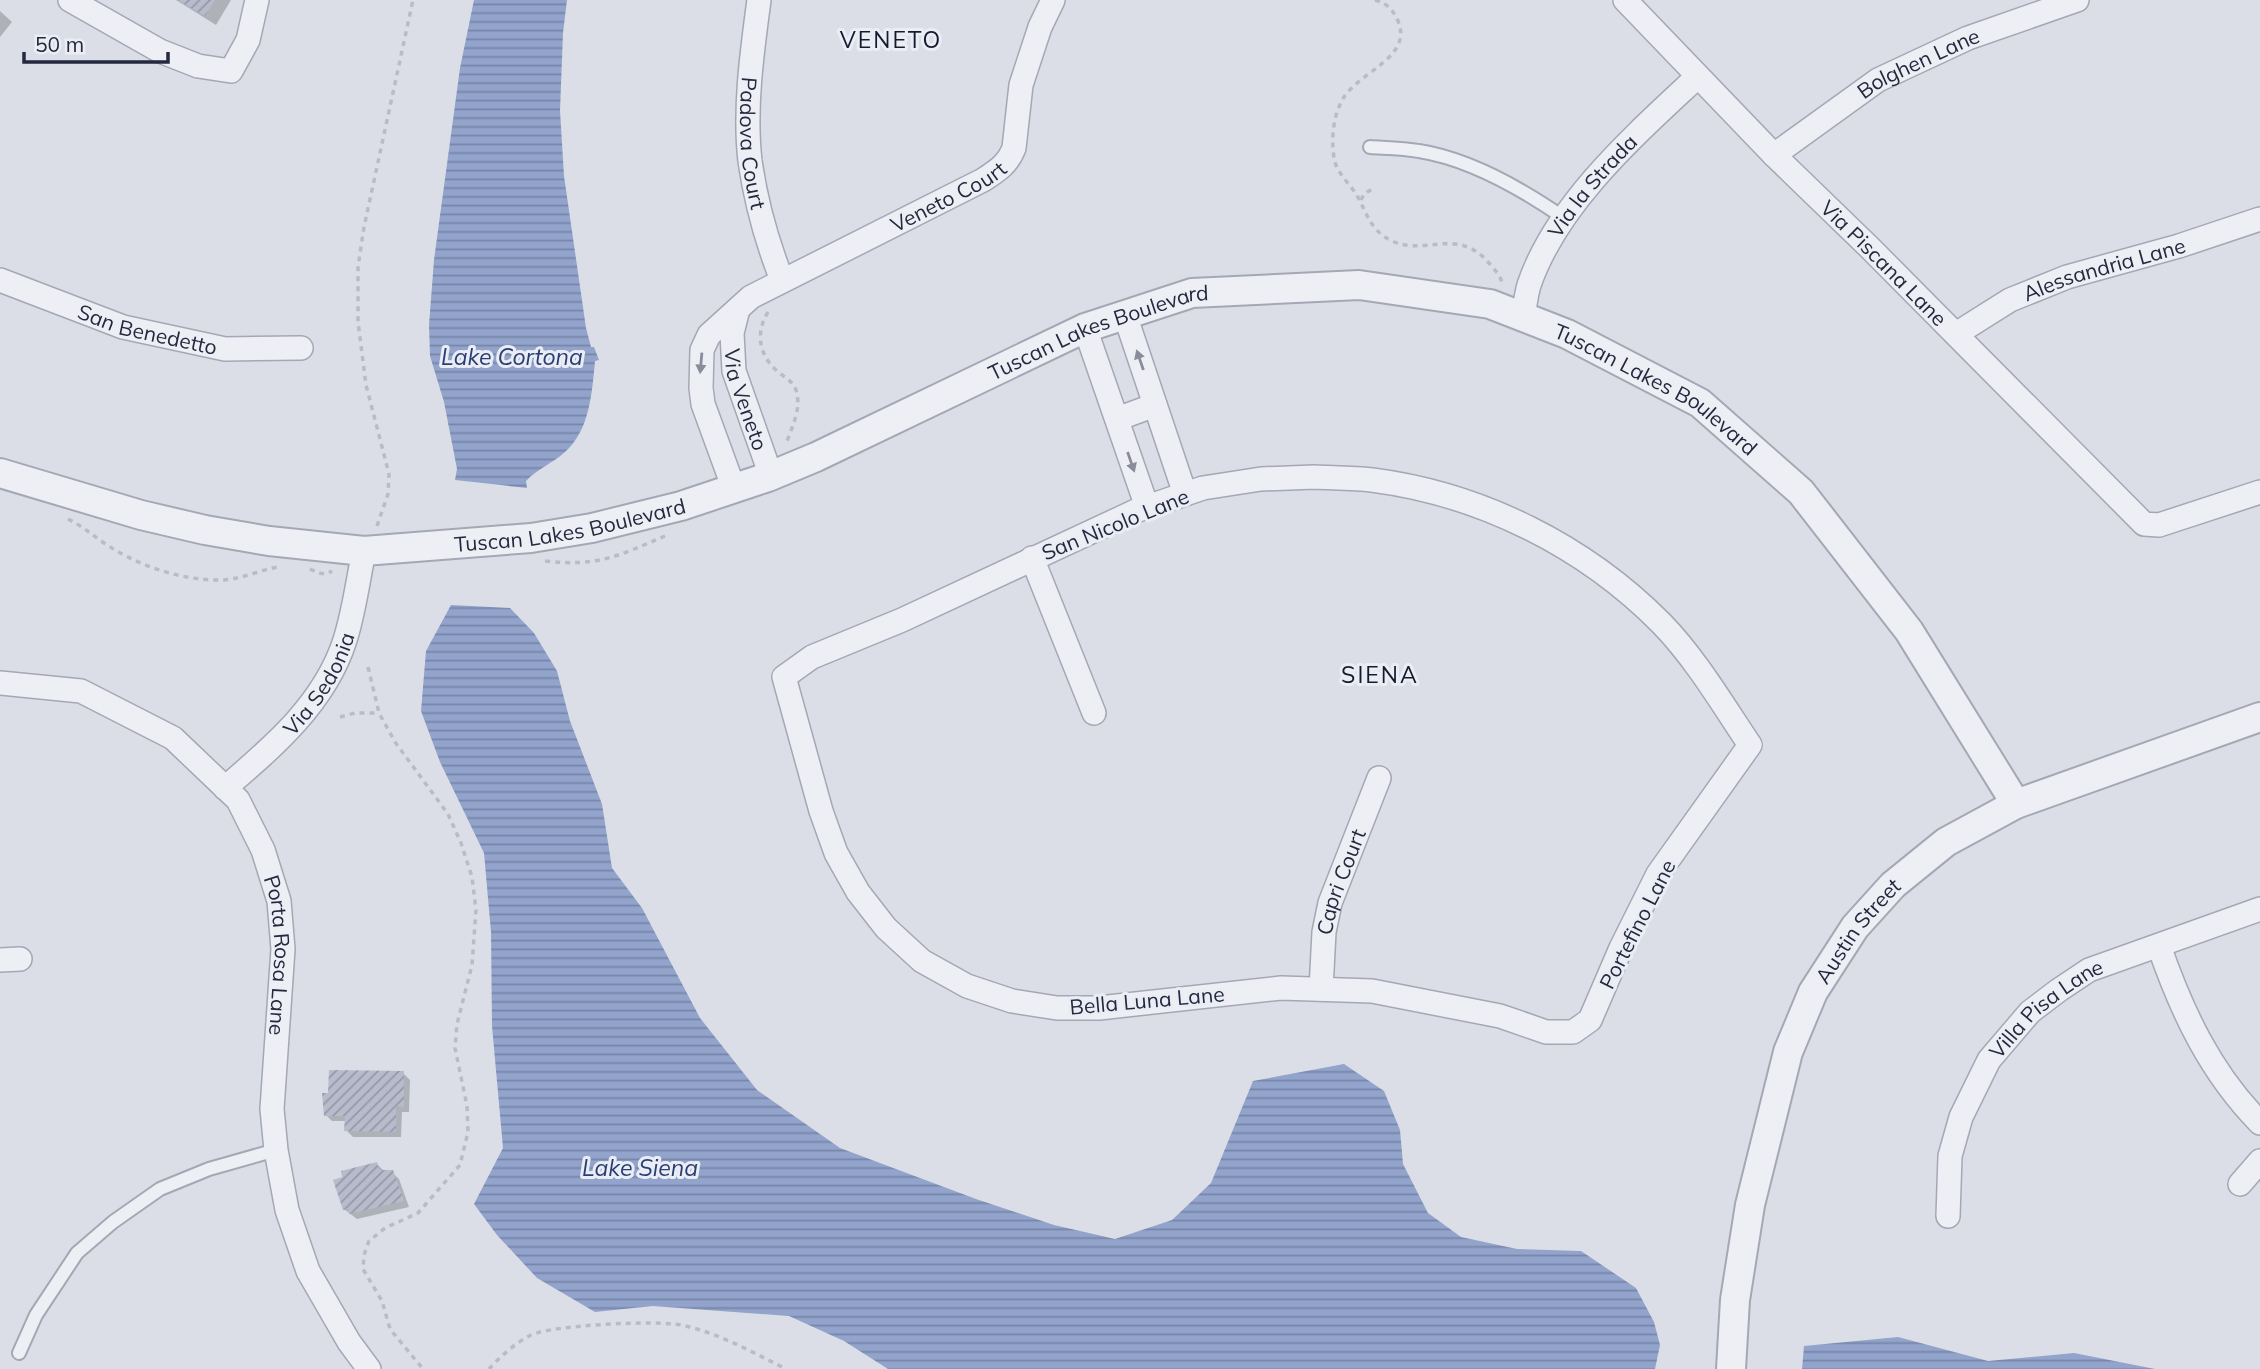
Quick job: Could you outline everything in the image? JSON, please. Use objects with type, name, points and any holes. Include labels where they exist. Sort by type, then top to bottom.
[{"type":"street","points":[[70,0],[160,51],[198,66],[231,71],[248,40],[257,0]]},
{"type":"street","name":"Padova Court","points":[[759,0],[749,102],[750,159],[762,225],[782,281]]},
{"type":"street","name":"Veneto Court","points":[[738,309],[751,298],[782,281],[1002,168],[1014,148],[1021,85],[1031,51],[1053,0]]},
{"type":"street","name":"Via Piscana Lane","points":[[1625,0],[1774,155],[2144,523],[2159,525],[2260,492]]},
{"type":"street","name":"Bolghen Lane","points":[[1774,155],[1878,80],[1968,38],[2077,0]]},
{"type":"street","name":"Via la Strada","points":[[1512,312],[1564,218],[1593,181],[1639,131],[1697,77]]},
{"type":"street","name":"Alessandria Lane","points":[[1956,334],[2010,300],[2067,277],[2179,246],[2260,219]]},
{"type":"street","name":"Tuscan Lakes Boulevard","points":[[0,473],[205,530],[269,541],[370,544],[531,538],[592,528],[681,506],[771,476],[1085,328],[1192,293],[1359,285],[1490,304],[1567,334],[1700,403],[1801,492],[1909,631],[2016,804]]},
{"type":"street","name":"San Benedetto","points":[[2,288],[123,327],[225,349],[301,348]]},
{"type":"street","name":"Via Veneto","points":[[738,309],[732,333],[734,371],[771,476]]},
{"type":"street","name":"Via Veneto","points":[[734,489],[704,404],[700,372],[702,350],[709,335],[738,309]]},
{"type":"street","points":[[1125,315],[1185,494]]},
{"type":"street","points":[[1085,328],[1147,507]]},
{"type":"street","points":[[1116,419],[1155,405]]},
{"type":"street","name":"San Nicolo Lane","points":[[784,677],[812,657],[901,620],[1147,507],[1185,494],[1203,488],[1261,479],[1314,477],[1372,480],[1426,490],[1489,510],[1537,532],[1587,560],[1663,625],[1750,745]]},
{"type":"street","name":"Via Sedonia","points":[[225,788],[301,717],[330,676],[345,640],[370,544]]},
{"type":"street","points":[[1032,558],[1094,713]]},
{"type":"street","name":"Bella Luna Lane","points":[[784,677],[814,788],[836,853],[858,892],[886,928],[922,961],[967,986],[1012,1001],[1057,1008],[1099,1008],[1281,988],[1372,991],[1500,1016],[1546,1032],[1573,1032]]},
{"type":"street","name":"Porta Rosa Lane","points":[[0,683],[81,691],[173,738],[238,800],[263,850],[279,901],[283,949],[272,1110],[275,1150],[287,1210],[308,1271],[349,1342],[368,1369]]},
{"type":"street","name":"Austin Street","points":[[1731,1369],[1735,1300],[1750,1205],[1788,1052],[1813,992],[1855,927],[1893,885],[1945,842],[2016,804],[2260,717]]},
{"type":"street","name":"Portefino Lane","points":[[1573,1032],[1590,1020],[1621,948],[1658,874],[1750,745]]},
{"type":"street","name":"Capri Court","points":[[1321,989],[1324,932],[1330,903],[1379,778]]},
{"type":"street","name":"Villa Pisa Lane","points":[[1948,1216],[1950,1156],[1961,1117],[1989,1060],[2030,1012],[2089,970],[2260,909]]},
{"type":"street","points":[[2159,946],[2201,1046],[2238,1101],[2260,1124]]},
{"type":"street","points":[[2241,1184],[2260,1161]]},
{"type":"lane","points":[[1370,147],[1420,151],[1453,160],[1508,183],[1564,218]]},
{"type":"lane","points":[[19,1353],[36,1315],[77,1253],[113,1222],[160,1189],[209,1169],[275,1150]]},
{"type":"path","points":[[370,544],[388,495],[389,474],[366,385],[359,322],[358,267],[364,227],[413,0]]},
{"type":"path","points":[[1376,0],[1385,3],[1392,10],[1399,23],[1401,37],[1396,50],[1359,79],[1346,94],[1337,111],[1334,133],[1335,161],[1360,202],[1366,218],[1390,240],[1408,245],[1447,242],[1466,246],[1482,255],[1502,280],[1512,312]]},
{"type":"path","points":[[1360,202],[1364,194],[1374,188]]},
{"type":"path","points":[[771,310],[759,332],[761,349],[768,363],[791,380],[796,391],[796,418],[784,449]]},
{"type":"path","points":[[62,517],[84,526],[124,555],[172,573],[200,579],[223,580],[289,565]]},
{"type":"path","points":[[307,568],[328,574],[337,568]]},
{"type":"path","points":[[368,667],[379,713],[395,742],[448,814],[461,843],[472,877],[476,910],[472,965],[457,1024],[455,1048],[467,1106],[468,1132],[460,1165],[418,1213],[385,1228],[369,1241],[364,1255],[363,1269],[382,1301],[390,1329],[423,1369]]},
{"type":"path","points":[[340,717],[355,713],[379,713]]},
{"type":"path","points":[[489,1369],[501,1356],[531,1335],[572,1327],[637,1324],[680,1325],[740,1345],[786,1369]]},
{"type":"water","name":"Lake Cortona","points":[[474,0],[567,0],[560,111],[564,176],[586,328],[591,347],[594,347],[599,360],[595,361],[588,410],[580,433],[565,452],[526,481],[527,488],[455,480],[457,469],[444,402],[430,356],[429,325],[434,260],[460,68]]},
{"type":"water","name":"Lake Siena","points":[[451,605],[510,608],[534,633],[557,671],[570,721],[602,804],[612,868],[642,908],[700,1018],[757,1090],[840,1148],[1054,1225],[1115,1239],[1172,1220],[1211,1183],[1253,1081],[1344,1064],[1384,1091],[1400,1130],[1403,1164],[1428,1213],[1461,1237],[1517,1249],[1581,1251],[1636,1288],[1654,1322],[1660,1345],[1655,1369],[888,1369],[844,1341],[789,1316],[653,1306],[595,1312],[537,1278],[497,1235],[474,1204],[503,1148],[492,1026],[491,932],[484,853],[440,762],[421,711],[426,651]]},
{"type":"water","points":[[1898,1337],[1988,1361],[2074,1353],[2155,1369],[1802,1369],[1804,1346]]},
{"type":"building","points":[[178,0],[215,0],[205,16]]},
{"type":"building","points":[[329,1070],[404,1071],[404,1107],[396,1106],[396,1132],[344,1131],[345,1116],[324,1116],[322,1093],[328,1093]]},
{"type":"building","points":[[377,1162],[379,1170],[393,1170],[404,1201],[349,1214],[348,1209],[343,1210],[333,1180],[342,1177],[341,1171]]},
{"type":"district","name":"VENETO","points":[[891,39]]},
{"type":"district","name":"SIENA","points":[[1380,674]]}]
